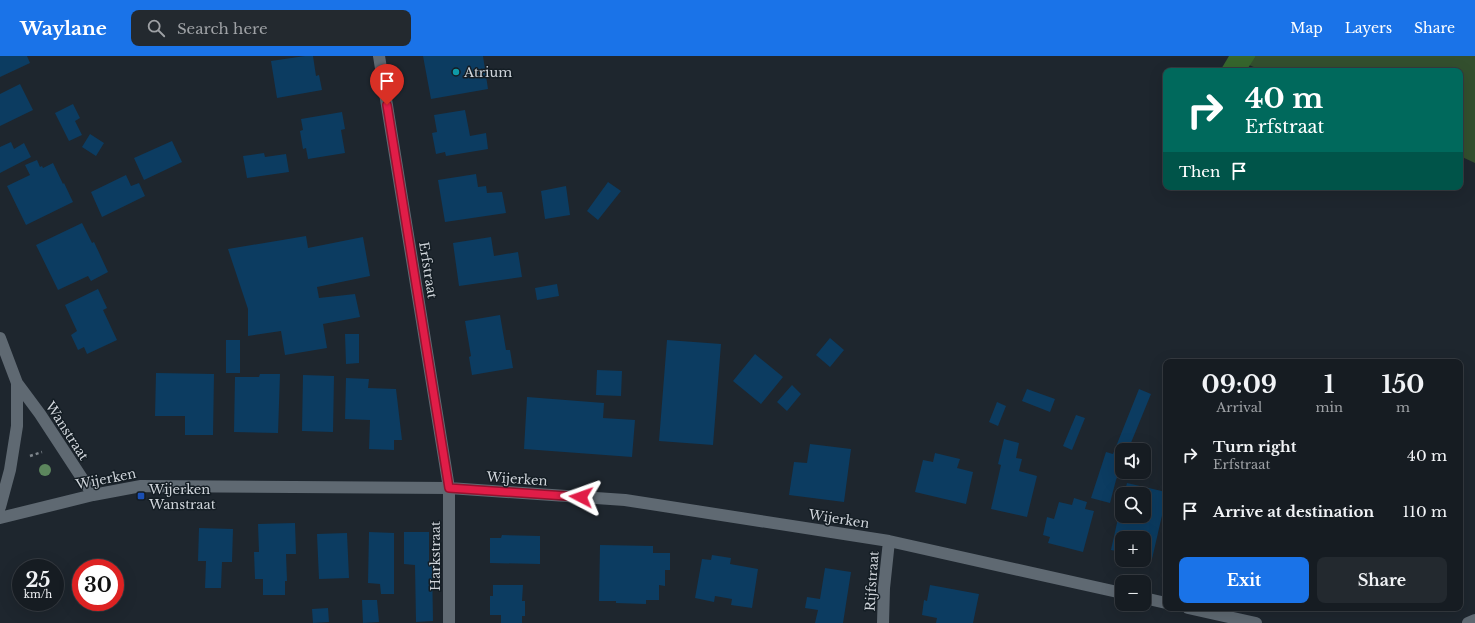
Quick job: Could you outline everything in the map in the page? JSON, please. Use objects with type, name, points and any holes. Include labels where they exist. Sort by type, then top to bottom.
[{"type":"street","name":"Erfstraat","points":[[379,56],[449,488]]},
{"type":"street","name":"Wanstraat","points":[[0,338],[17,383],[40,414],[92,495]]},
{"type":"street","name":"Wanstraat","points":[[0,507],[11,463],[17,426],[17,383]]},
{"type":"street","name":"Wijerken","points":[[0,518],[92,495],[141,486],[449,488],[625,500],[889,541],[1115,591]]},
{"type":"street","name":"Harkstraat","points":[[449,488],[449,623]]},
{"type":"street","name":"Rijfstraat","points":[[883,623],[884,588],[889,541]]},
{"type":"street","points":[[1151,600],[1163,602]]},
{"type":"street","points":[[1202,611],[1256,623]]},
{"type":"street","points":[[1468,623],[1475,620]]},
{"type":"path","points":[[11,463],[60,445]]},
{"type":"green space","points":[[1229,56],[1256,56],[1248,68],[1222,68]]},
{"type":"green space","points":[[1256,56],[1475,56],[1475,163],[1463,157],[1463,68],[1256,68],[1249,65]]},
{"type":"building","points":[[0,56],[27,56],[30,63],[0,77]]},
{"type":"building","points":[[313,56],[316,76],[319,75],[322,90],[277,98],[271,61]]},
{"type":"building","name":"Atrium","points":[[423,56],[483,56],[488,89],[431,99]]},
{"type":"building","points":[[20,84],[33,110],[0,126],[0,94]]},
{"type":"building","points":[[73,104],[80,118],[75,121],[82,135],[69,141],[55,113]]},
{"type":"building","points":[[465,110],[470,136],[486,133],[488,149],[446,156],[445,152],[436,154],[432,133],[437,132],[434,115]]},
{"type":"building","points":[[342,112],[345,129],[341,130],[345,153],[308,159],[306,148],[303,149],[300,131],[303,130],[301,119]]},
{"type":"building","points":[[90,134],[104,143],[96,156],[82,147]]},
{"type":"building","points":[[172,141],[182,162],[144,180],[134,158]]},
{"type":"building","points":[[11,142],[14,149],[24,143],[31,157],[0,173],[0,147]]},
{"type":"building","points":[[264,153],[265,157],[286,154],[289,172],[247,178],[243,156]]},
{"type":"building","points":[[37,160],[40,167],[42,166],[43,168],[53,163],[73,202],[26,225],[7,186],[30,175],[25,165]]},
{"type":"building","points":[[476,174],[478,187],[486,186],[487,193],[502,192],[506,213],[445,222],[438,180]]},
{"type":"building","points":[[126,175],[131,186],[139,183],[145,196],[102,217],[91,192]]},
{"type":"building","points":[[608,182],[621,191],[598,220],[587,211]]},
{"type":"building","points":[[566,186],[570,215],[545,219],[541,191]]},
{"type":"building","points":[[82,223],[92,243],[94,242],[108,272],[91,281],[88,276],[58,290],[36,245]]},
{"type":"building","points":[[306,236],[308,248],[363,237],[370,276],[317,287],[319,298],[355,294],[360,317],[323,324],[327,348],[285,355],[281,331],[248,336],[248,309],[228,249]]},
{"type":"building","points":[[491,237],[494,256],[518,252],[522,277],[459,286],[453,243]]},
{"type":"building","points":[[557,284],[559,296],[537,300],[535,288]]},
{"type":"building","points":[[98,289],[107,308],[103,310],[117,340],[87,354],[84,347],[78,350],[71,335],[77,331],[65,305]]},
{"type":"building","points":[[500,315],[506,350],[510,350],[513,368],[472,375],[469,357],[471,356],[465,321]]},
{"type":"building","points":[[345,334],[359,334],[359,363],[346,364]]},
{"type":"building","points":[[830,338],[844,350],[830,367],[816,355]]},
{"type":"building","points":[[226,340],[240,340],[240,373],[226,373]]},
{"type":"building","points":[[667,340],[721,344],[713,445],[659,441]]},
{"type":"building","points":[[755,354],[783,377],[761,404],[733,381]]},
{"type":"building","points":[[597,370],[622,371],[621,396],[596,395]]},
{"type":"building","points":[[156,373],[214,374],[213,435],[185,435],[185,416],[155,416]]},
{"type":"building","points":[[260,374],[280,374],[278,433],[234,432],[235,377],[259,377]]},
{"type":"building","points":[[303,375],[334,376],[333,432],[302,431]]},
{"type":"building","points":[[346,378],[369,379],[368,388],[396,389],[402,440],[394,440],[394,450],[369,449],[370,420],[345,419]]},
{"type":"building","points":[[792,385],[801,394],[787,411],[777,402]]},
{"type":"building","points":[[1027,389],[1055,399],[1050,412],[1022,401]]},
{"type":"building","points":[[1139,389],[1151,394],[1131,443],[1117,443]]},
{"type":"building","points":[[527,397],[604,403],[603,418],[635,420],[632,457],[524,449]]},
{"type":"building","points":[[997,402],[1006,406],[998,426],[989,422]]},
{"type":"building","points":[[1076,415],[1085,418],[1072,450],[1063,446]]},
{"type":"building","points":[[1004,439],[1019,443],[1016,458],[1022,459],[1019,471],[1037,476],[1027,517],[991,509],[1001,465],[998,464]]},
{"type":"building","points":[[810,444],[851,449],[844,502],[789,495],[794,462],[807,463]]},
{"type":"building","points":[[1115,449],[1115,479],[1116,479],[1110,503],[1091,498],[1106,452],[1113,454]]},
{"type":"building","points":[[935,453],[960,459],[957,468],[973,472],[966,504],[915,492],[923,460],[933,462]]},
{"type":"building","points":[[1127,483],[1144,487],[1126,487]]},
{"type":"building","points":[[1151,489],[1163,491],[1163,511],[1152,559],[1151,531],[1115,531],[1117,523],[1151,523]]},
{"type":"building","points":[[1074,498],[1087,502],[1085,509],[1094,511],[1083,552],[1048,543],[1050,537],[1043,535],[1047,517],[1054,519],[1059,502],[1072,505]]},
{"type":"building","points":[[295,523],[296,554],[286,554],[287,581],[285,581],[285,595],[263,595],[263,579],[255,579],[254,552],[259,552],[258,524]]},
{"type":"building","points":[[199,528],[233,529],[232,562],[222,562],[221,588],[205,588],[206,561],[198,561]]},
{"type":"building","points":[[369,532],[394,533],[394,594],[381,594],[380,584],[368,583]]},
{"type":"building","points":[[404,532],[429,532],[429,563],[432,563],[433,621],[416,622],[415,565],[404,564]]},
{"type":"building","points":[[1115,532],[1115,551],[1111,550]]},
{"type":"building","points":[[347,533],[349,578],[319,579],[317,534]]},
{"type":"building","points":[[502,535],[540,536],[540,564],[490,563],[490,538],[501,538]]},
{"type":"building","points":[[600,545],[653,546],[653,553],[670,553],[670,570],[665,570],[665,586],[659,585],[659,600],[646,600],[646,604],[599,601]]},
{"type":"building","points":[[712,555],[731,558],[730,564],[758,569],[752,608],[731,605],[732,599],[715,596],[714,602],[695,598],[702,559],[711,560]]},
{"type":"building","points":[[825,568],[851,572],[843,623],[815,623],[818,610],[805,608],[807,597],[820,599]]},
{"type":"building","points":[[493,585],[523,585],[522,601],[525,601],[525,616],[522,616],[522,623],[501,623],[501,615],[490,615],[490,596],[493,596]]},
{"type":"building","points":[[930,585],[979,594],[973,623],[936,623],[937,618],[922,615],[924,600],[927,601]]},
{"type":"building","points":[[362,600],[377,600],[379,622],[363,623]]},
{"type":"building","points":[[328,608],[329,622],[313,623],[312,609]]},
{"type":"place","name":"Atrium","points":[[456,72]]},
{"type":"place","name":"Wijerken Wanstraat","points":[[141,496]]},
{"type":"route","points":[[387,105],[449,488],[581,497]]}]
